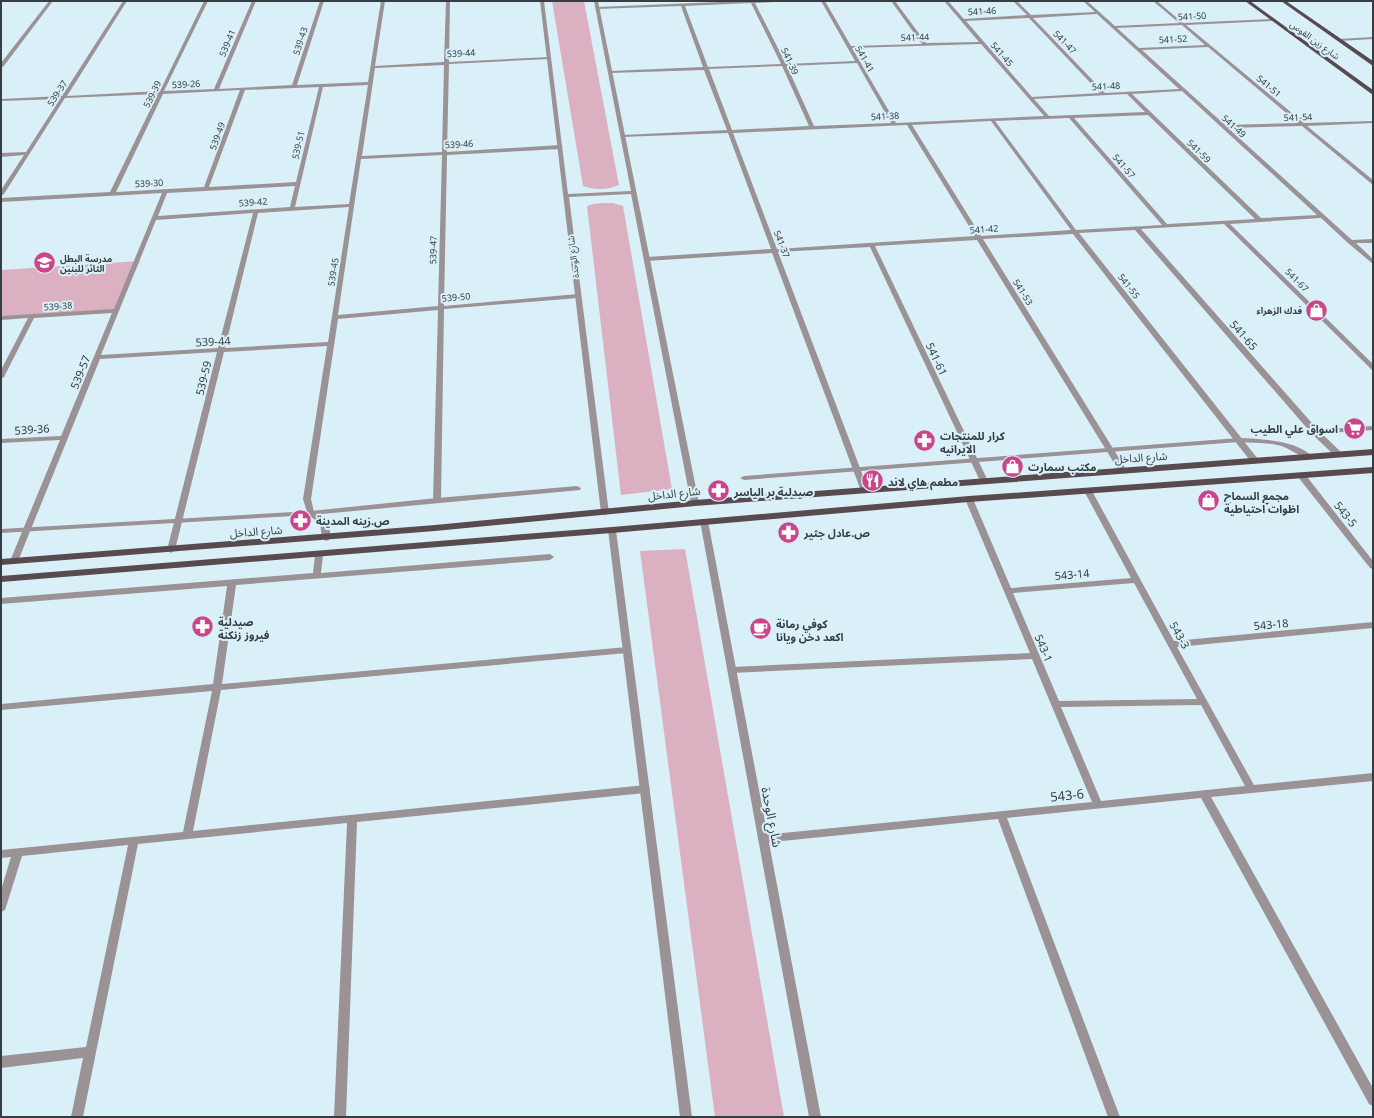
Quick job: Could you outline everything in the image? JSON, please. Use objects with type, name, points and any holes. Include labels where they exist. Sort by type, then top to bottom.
[{"type":"main road","name":"شارع زين القوس","points":[[1247,1],[1373,93]]},
{"type":"main road","name":"شارع زين القوس","points":[[1283,1],[1373,64]]},
{"type":"main road","name":"شارع الداخل","points":[[1,562],[440,529],[694,503],[864,489],[1373,452]]},
{"type":"main road","points":[[1,579],[612,530],[969,499],[1373,470]]},
{"type":"street","points":[[1,66],[51,1]]},
{"type":"street","name":"539-37","points":[[1,194],[125,1]]},
{"type":"street","name":"539-39","points":[[112,194],[206,1]]},
{"type":"street","name":"539-41","points":[[216,90],[254,1]]},
{"type":"street","name":"539-43","points":[[294,87],[322,1]]},
{"type":"street","name":"539-45","points":[[311,513],[307,499],[383,1]]},
{"type":"street","name":"539-47","points":[[437,500],[448,1]]},
{"type":"street","name":"شارع الوحدة","points":[[542,1],[605,513]]},
{"type":"street","points":[[596,1],[694,503]]},
{"type":"street","points":[[597,8],[774,1]]},
{"type":"street","name":"541-41","points":[[823,1],[894,124]]},
{"type":"street","points":[[893,1],[925,45]]},
{"type":"street","name":"541-45","points":[[946,1],[1047,117]]},
{"type":"street","name":"541-47","points":[[1015,1],[1104,94]]},
{"type":"street","name":"541-49","points":[[1085,1],[1373,262]]},
{"type":"street","name":"541-51","points":[[1155,1],[1373,183]]},
{"type":"street","name":"541-39","points":[[752,2],[784,65],[812,128]]},
{"type":"street","name":"541-37","points":[[682,4],[864,489]]},
{"type":"street","name":"541-46","points":[[962,20],[1098,13]]},
{"type":"street","name":"541-50","points":[[1114,27],[1272,20]]},
{"type":"street","points":[[1339,40],[1373,38]]},
{"type":"street","name":"541-44","points":[[849,47],[982,43]]},
{"type":"street","name":"541-52","points":[[1138,49],[1208,46]]},
{"type":"street","name":"539-44","points":[[373,67],[549,58]]},
{"type":"street","points":[[610,72],[858,62]]},
{"type":"street","name":"539-26","points":[[1,100],[371,83]]},
{"type":"street","name":"539-51","points":[[292,209],[321,86]]},
{"type":"street","name":"539-49","points":[[206,189],[243,89]]},
{"type":"street","name":"541-48","points":[[1030,98],[1183,90]]},
{"type":"street","name":"541-59","points":[[1128,93],[1260,220]]},
{"type":"street","name":"541-38","points":[[622,136],[1149,113]]},
{"type":"street","name":"541-57","points":[[1070,116],[1166,226]]},
{"type":"street","name":"541-55","points":[[992,120],[1076,232],[1255,461]]},
{"type":"street","name":"541-54","points":[[1224,127],[1373,122]]},
{"type":"street","name":"541-53","points":[[908,123],[1123,471]]},
{"type":"street","name":"539-46","points":[[359,158],[560,147]]},
{"type":"street","points":[[1,155],[28,153]]},
{"type":"street","name":"539-30","points":[[1,200],[297,184]]},
{"type":"street","name":"539-57","points":[[14,561],[165,191]]},
{"type":"street","points":[[566,196],[634,192]]},
{"type":"street","name":"539-42","points":[[154,218],[352,204]]},
{"type":"street","name":"539-59","points":[[171,550],[256,211]]},
{"type":"street","name":"541-42","points":[[647,259],[1322,216]]},
{"type":"street","name":"541-67","points":[[1226,222],[1373,368]]},
{"type":"street","name":"541-65","points":[[1137,228],[1315,432],[1338,454]]},
{"type":"street","points":[[1350,242],[1373,241]]},
{"type":"street","name":"541-61","points":[[872,245],[984,481]]},
{"type":"street","name":"539-50","points":[[335,316],[578,296]]},
{"type":"street","name":"539-38","points":[[1,318],[116,311]]},
{"type":"street","points":[[1,377],[32,316]]},
{"type":"street","name":"539-44","points":[[97,357],[331,344]]},
{"type":"street","points":[[1315,432],[1373,428]]},
{"type":"street","name":"539-36","points":[[1,442],[64,438]]},
{"type":"street","points":[[744,478],[856,468],[1239,440],[1285,445],[1308,456]]},
{"type":"street","name":"543-5","points":[[1301,475],[1373,566]]},
{"type":"street","points":[[1,531],[27,528],[311,513],[577,488]]},
{"type":"street","name":"543-3","points":[[1088,491],[1251,789]]},
{"type":"street","name":"543-1","points":[[969,499],[1098,805]]},
{"type":"street","points":[[311,513],[323,519],[326,524],[326,538]]},
{"type":"street","name":"شارع الوحدة","points":[[704,522],[814,1117]]},
{"type":"street","points":[[612,530],[686,1117]]},
{"type":"street","points":[[317,575],[319,554]]},
{"type":"street","points":[[1,601],[550,557]]},
{"type":"street","name":"543-14","points":[[1008,591],[1137,580]]},
{"type":"street","points":[[188,835],[217,689],[232,582]]},
{"type":"street","name":"543-18","points":[[1172,644],[1373,625]]},
{"type":"street","points":[[1,707],[217,689],[627,650]]},
{"type":"street","points":[[732,670],[1036,656]]},
{"type":"street","points":[[1056,704],[1203,702]]},
{"type":"street","name":"543-6","points":[[763,839],[1373,777]]},
{"type":"street","points":[[1,854],[645,789]]},
{"type":"street","points":[[1204,794],[1373,1100]]},
{"type":"street","points":[[1001,814],[1114,1117]]},
{"type":"street","points":[[340,1117],[352,818]]},
{"type":"street","points":[[77,1117],[134,840]]},
{"type":"street","points":[[1,907],[18,852]]},
{"type":"street","points":[[1,1062],[90,1052]]},
{"type":"shaded area","points":[[552,1],[584,1],[619,185],[615,187],[601,189],[583,186]]},
{"type":"shaded area","points":[[613,203],[623,206],[672,489],[621,495],[587,206]]},
{"type":"shaded area","points":[[140,261],[116,311],[1,318],[1,270]]},
{"type":"shaded area","points":[[685,549],[784,1117],[715,1117],[640,551]]},
{"type":"place","name":"مدرسة البطل الثائر للبنين","points":[[44,263]]},
{"type":"place","name":"فدك الزهراء","points":[[1317,310]]},
{"type":"place","name":"اسواق علي الطيب","points":[[1354,428]]},
{"type":"place","name":"كرار للمنتجات الايرانيه","points":[[924,441]]},
{"type":"place","name":"مكتب سمارت","points":[[1012,466]]},
{"type":"place","name":"مطعم هاي لاند","points":[[873,481]]},
{"type":"place","name":"صيدلية بر الياسر","points":[[718,491]]},
{"type":"place","name":"مجمع السماح اظوات احتياطية","points":[[1208,501]]},
{"type":"place","name":"ص.زينه المدينة","points":[[301,520]]},
{"type":"place","name":"ص.عادل جثير","points":[[788,532]]},
{"type":"place","name":"صيدلية فيروز زنكنة","points":[[203,627]]},
{"type":"place","name":"كوفي رمانة اكعد دخن ويانا","points":[[760,629]]}]
